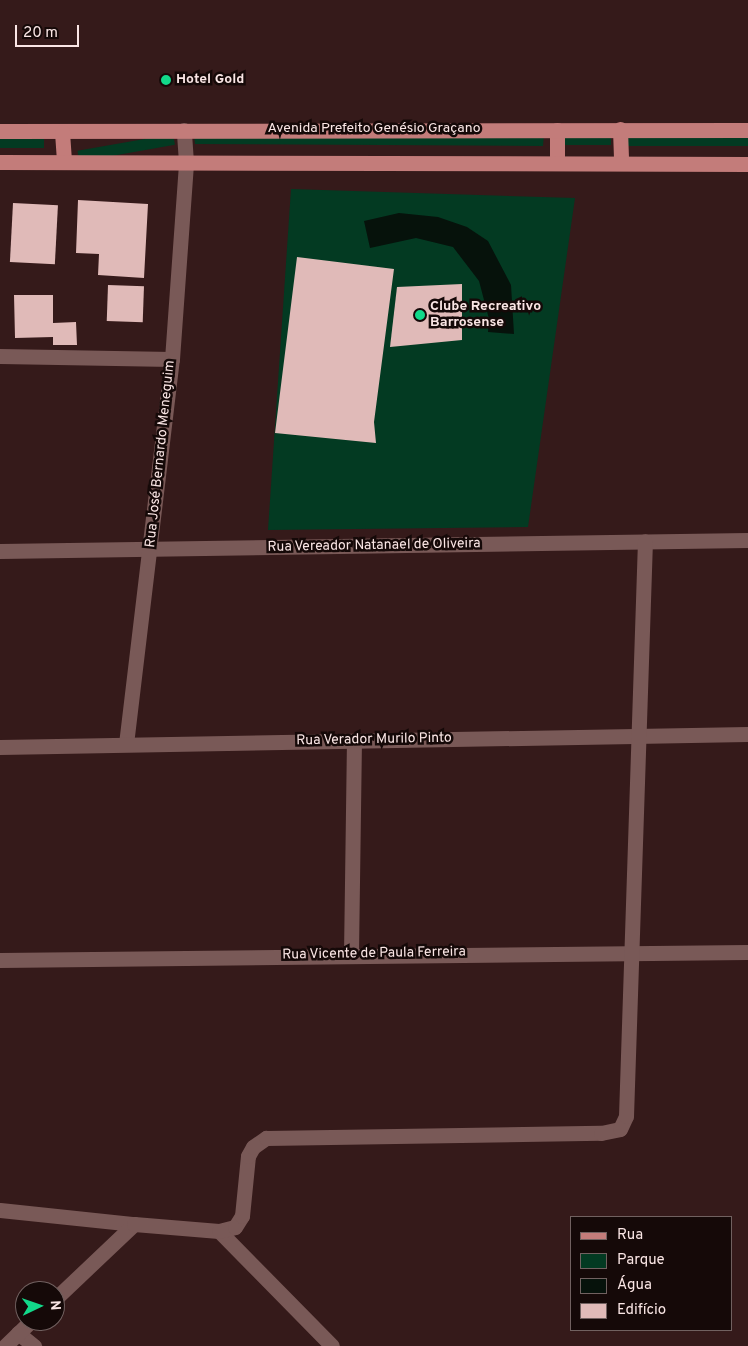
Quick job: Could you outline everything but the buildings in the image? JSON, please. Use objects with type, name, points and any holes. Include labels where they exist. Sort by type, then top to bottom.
[{"type":"main road","points":[[620,129],[621,162]]},
{"type":"main road","points":[[556,130],[558,161]]},
{"type":"main road","name":"Avenida Prefeito Genésio Graçano","points":[[0,131],[748,130]]},
{"type":"main road","points":[[62,132],[64,162]]},
{"type":"main road","points":[[0,162],[558,161],[748,164]]},
{"type":"street","name":"Rua José Bernardo Meneguim","points":[[126,744],[172,360],[186,162],[184,130]]},
{"type":"street","points":[[0,356],[172,360]]},
{"type":"street","name":"Rua Vereador Natanael de Oliveira","points":[[0,551],[748,540]]},
{"type":"street","points":[[0,1210],[219,1231],[240,1222],[248,1156],[253,1148],[266,1138],[601,1133],[620,1129],[626,1116],[645,541]]},
{"type":"street","name":"Rua Verador Murilo Pinto","points":[[0,747],[748,734]]},
{"type":"street","points":[[351,954],[354,741]]},
{"type":"street","name":"Rua Vicente de Paula Ferreira","points":[[0,960],[351,954],[748,952]]},
{"type":"street","points":[[65,1290],[134,1224]]},
{"type":"street","points":[[219,1231],[332,1346]]},
{"type":"street","points":[[5,1346],[20,1331]]},
{"type":"street","points":[[18,1333],[34,1346]]},
{"type":"green space","points":[[173,134],[175,145],[79,162],[77,151]]},
{"type":"green space","points":[[194,134],[544,134],[543,146],[195,144]]},
{"type":"green space","points":[[562,134],[611,134],[611,145],[562,145]]},
{"type":"green space","points":[[628,135],[748,135],[748,146],[628,146]]},
{"type":"green space","points":[[0,138],[44,138],[44,148],[0,148]]},
{"type":"green space","name":"Clube Recreativo Barrosense","points":[[291,189],[575,198],[528,527],[268,530]]},
{"type":"water","points":[[399,213],[438,217],[467,227],[488,241],[511,285],[514,334],[488,332],[489,319],[479,281],[453,247],[416,238],[370,248],[364,221]]},
{"type":"place","name":"Hotel Gold","points":[[166,80]]},
{"type":"place","name":"Clube Recreativo Barrosense","points":[[420,315]]}]
